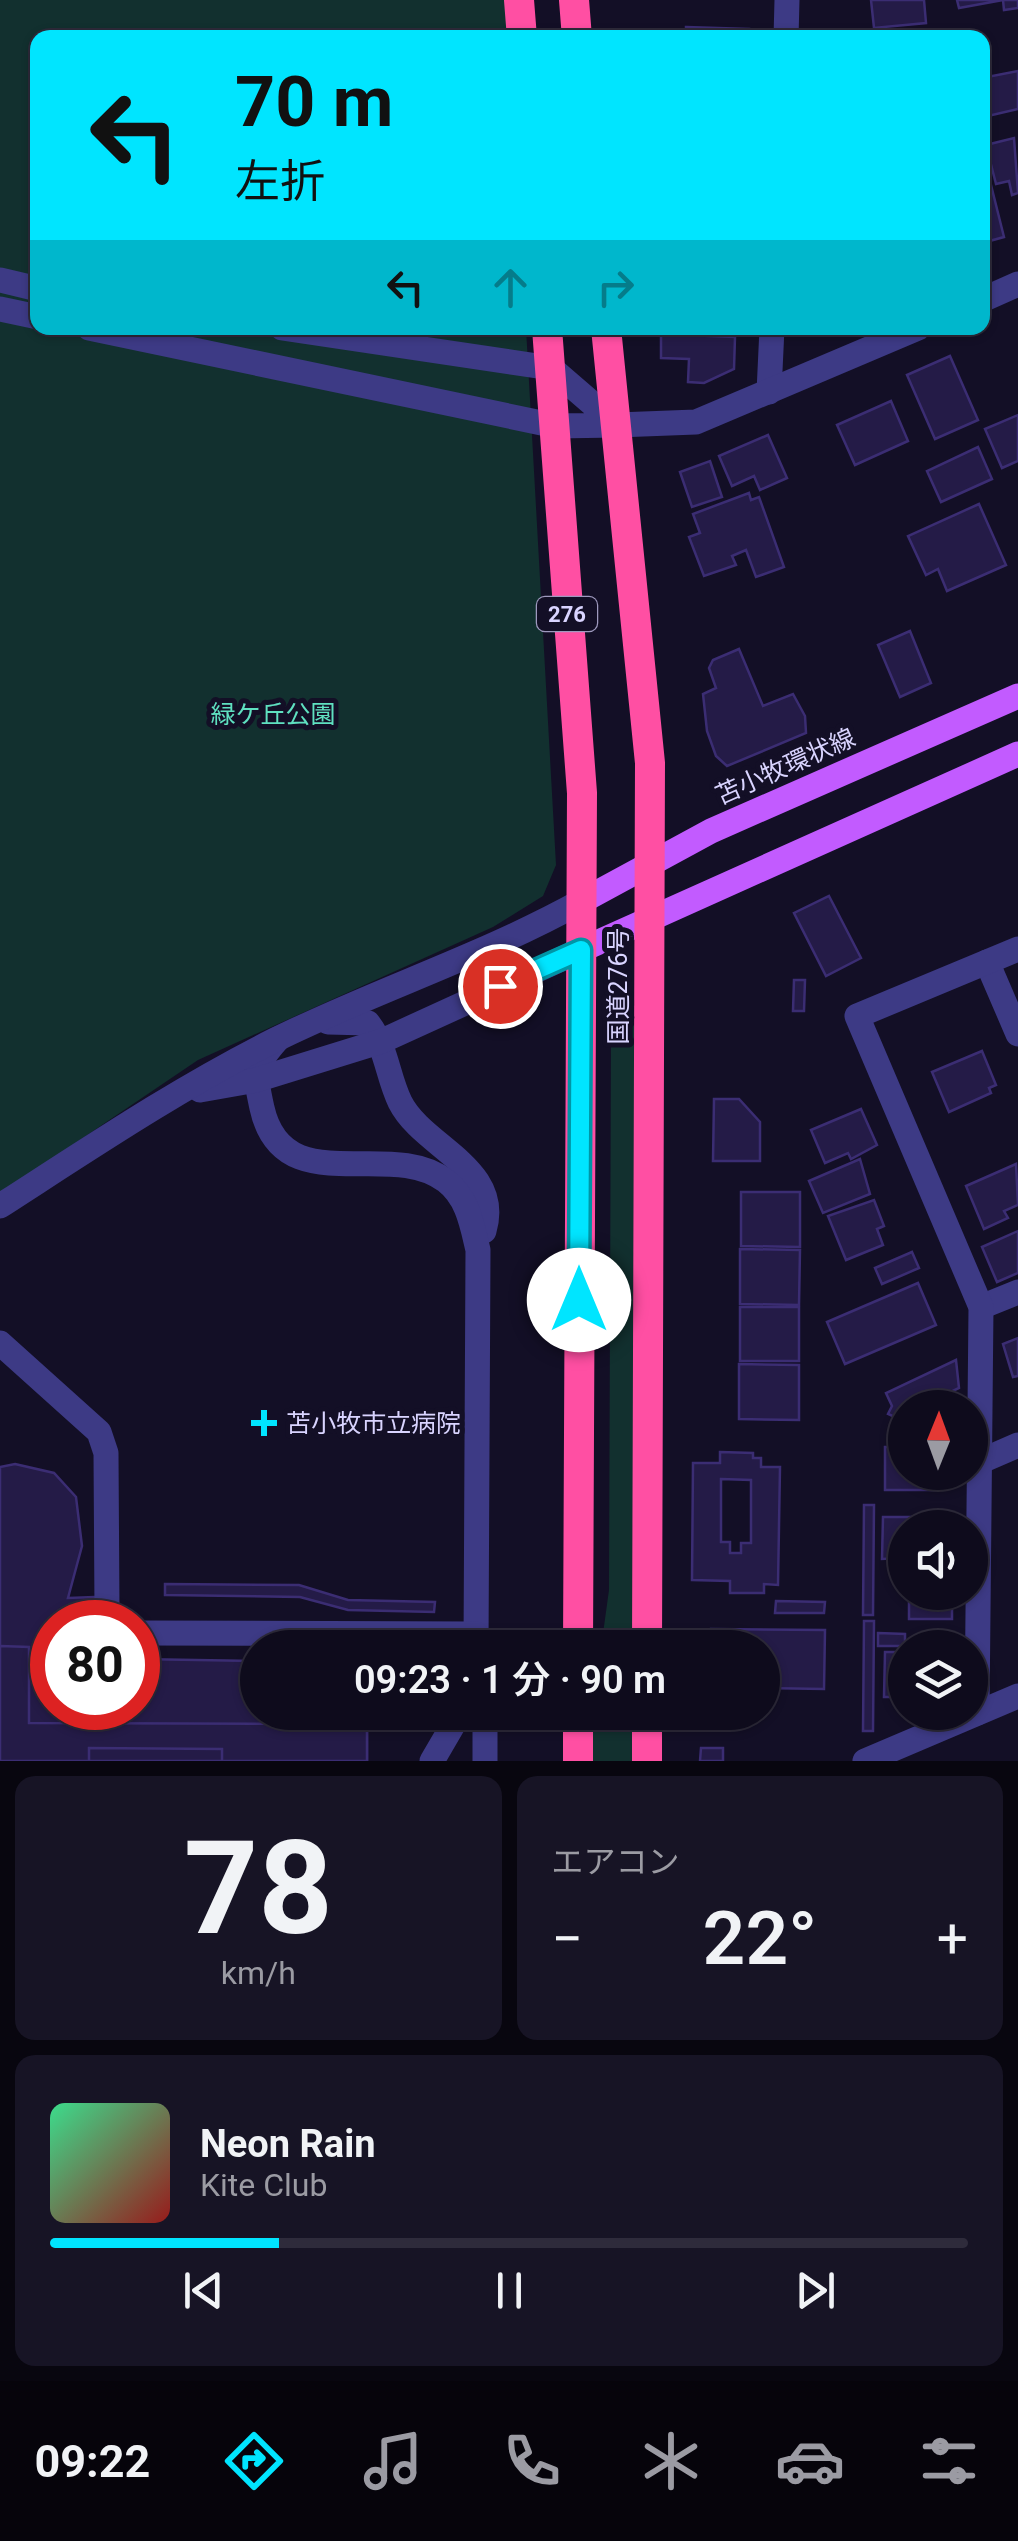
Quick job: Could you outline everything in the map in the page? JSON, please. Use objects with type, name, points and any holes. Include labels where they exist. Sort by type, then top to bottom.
[{"type":"highway","points":[[518,0],[521,30]]},
{"type":"highway","points":[[574,0],[576,30]]},
{"type":"highway","name":"国道276号","points":[[549,335],[582,793],[578,1630]]},
{"type":"highway","name":"国道276号","points":[[607,335],[647,726],[647,1630]]},
{"type":"highway","points":[[578,1730],[578,1761]]},
{"type":"highway","points":[[646,1730],[646,1761]]},
{"type":"main road","name":"苫小牧環状線","points":[[582,901],[711,832],[1018,696]]},
{"type":"main road","points":[[581,950],[1018,754]]},
{"type":"street","points":[[786,30],[787,0]]},
{"type":"street","points":[[0,280],[30,286]]},
{"type":"street","points":[[990,296],[1018,284]]},
{"type":"street","points":[[0,309],[30,315]]},
{"type":"street","points":[[122,335],[556,426],[696,422],[902,335]]},
{"type":"street","points":[[329,335],[551,368],[617,424]]},
{"type":"street","points":[[770,392],[772,335]]},
{"type":"street","points":[[0,1206],[176,1094],[278,1039],[494,948],[582,901]]},
{"type":"street","points":[[980,1390],[981,1306],[857,1016],[1018,949]]},
{"type":"street","points":[[176,1094],[256,1080],[382,1041],[581,950]]},
{"type":"street","points":[[987,962],[1018,1034]]},
{"type":"street","points":[[316,1024],[368,1024],[382,1041],[400,1100],[412,1120],[473,1172],[488,1218],[478,1250]]},
{"type":"street","points":[[278,1039],[256,1064],[256,1080],[266,1126],[284,1149],[311,1162],[418,1166],[448,1182],[468,1208],[478,1250],[476,1630]]},
{"type":"street","points":[[981,1306],[1018,1292]]},
{"type":"street","points":[[0,1343],[99,1432],[106,1453],[107,1600]]},
{"type":"street","points":[[988,1458],[1018,1446]]},
{"type":"street","points":[[978,1630],[979,1490]]},
{"type":"street","points":[[160,1634],[240,1635]]},
{"type":"street","points":[[988,1708],[1018,1696]]},
{"type":"street","points":[[432,1761],[448,1730]]},
{"type":"street","points":[[452,1761],[453,1730]]},
{"type":"street","points":[[485,1730],[485,1761]]},
{"type":"street","points":[[865,1761],[937,1730]]},
{"type":"green space","name":"緑ケ丘公園","points":[[0,0],[507,0],[509,30],[30,30],[30,335],[526,335],[556,865],[543,896],[493,927],[198,1060],[0,1194]]},
{"type":"green space","points":[[636,1024],[634,1630],[603,1630],[609,1590],[611,1034]]},
{"type":"green space","points":[[592,1730],[633,1730],[633,1761],[591,1761]]},
{"type":"building","points":[[871,0],[924,0],[926,23],[874,28]]},
{"type":"building","points":[[957,0],[1003,0],[959,8]]},
{"type":"building","points":[[1003,0],[1018,0],[1018,8],[1004,10]]},
{"type":"building","points":[[686,27],[749,29],[749,30]]},
{"type":"building","points":[[1018,71],[1018,109],[990,116],[990,76]]},
{"type":"building","points":[[1014,138],[1018,193],[1012,195],[1009,181],[996,184],[990,144]]},
{"type":"building","points":[[990,181],[1004,237],[990,241]]},
{"type":"building","points":[[661,335],[735,337],[734,369],[704,383],[688,382],[689,359],[661,358]]},
{"type":"building","points":[[950,356],[978,420],[935,439],[907,375]]},
{"type":"building","points":[[891,401],[908,441],[855,465],[837,425]]},
{"type":"building","points":[[1018,415],[1018,461],[1002,468],[985,429]]},
{"type":"building","points":[[768,435],[787,478],[760,490],[754,476],[732,486],[719,456]]},
{"type":"building","points":[[978,447],[992,479],[941,502],[927,471]]},
{"type":"building","points":[[710,461],[722,497],[692,507],[680,472]]},
{"type":"building","points":[[749,493],[751,500],[759,497],[784,567],[756,577],[746,550],[732,556],[736,565],[704,576],[689,537],[700,533],[693,514]]},
{"type":"building","points":[[979,504],[1006,565],[947,591],[938,569],[926,575],[908,536]]},
{"type":"building","points":[[910,631],[931,683],[900,697],[878,645]]},
{"type":"building","points":[[739,649],[763,706],[793,694],[805,716],[806,733],[727,766],[716,756],[707,731],[703,694],[716,688],[709,668],[713,660]]},
{"type":"building","points":[[829,896],[861,958],[826,976],[794,913]]},
{"type":"building","points":[[794,980],[805,980],[804,1011],[793,1011]]},
{"type":"building","points":[[982,1051],[996,1085],[989,1088],[991,1093],[949,1112],[932,1072]]},
{"type":"building","points":[[714,1099],[739,1099],[760,1122],[760,1161],[713,1161]]},
{"type":"building","points":[[861,1109],[877,1145],[851,1159],[848,1153],[825,1163],[811,1130]]},
{"type":"building","points":[[860,1159],[870,1194],[823,1213],[809,1181]]},
{"type":"building","points":[[1016,1164],[1018,1205],[1004,1211],[1008,1218],[984,1229],[966,1186]]},
{"type":"building","points":[[741,1192],[800,1192],[800,1247],[741,1246]]},
{"type":"building","points":[[874,1200],[884,1226],[877,1229],[883,1245],[846,1260],[828,1216]]},
{"type":"building","points":[[1018,1231],[1018,1273],[997,1282],[982,1247]]},
{"type":"building","points":[[740,1249],[800,1250],[799,1305],[740,1304]]},
{"type":"building","points":[[912,1252],[919,1268],[882,1284],[875,1268]]},
{"type":"building","points":[[918,1283],[936,1325],[845,1364],[827,1322]]},
{"type":"building","points":[[740,1307],[799,1307],[799,1361],[740,1361]]},
{"type":"building","points":[[1018,1338],[1018,1376],[1013,1377],[1003,1344]]},
{"type":"building","points":[[956,1360],[959,1388],[892,1390]]},
{"type":"building","points":[[739,1364],[799,1365],[799,1420],[739,1419]]},
{"type":"building","points":[[885,1447],[888,1447],[888,1490]]},
{"type":"building","points":[[720,1452],[753,1453],[753,1458],[761,1458],[761,1467],[780,1467],[778,1585],[764,1584],[764,1593],[730,1593],[730,1581],[692,1580],[693,1463],[720,1463]],"holes":[[[721,1479],[751,1480],[751,1543],[741,1543],[741,1553],[730,1553],[730,1542],[721,1542]]]},
{"type":"building","points":[[15,1464],[54,1473],[76,1497],[82,1546],[68,1598],[94,1597],[30,1600],[30,1730],[160,1730],[160,1659],[240,1661],[240,1730],[367,1730],[367,1761],[0,1761],[0,1467]]},
{"type":"building","points":[[864,1505],[874,1505],[873,1615],[863,1615]]},
{"type":"building","points":[[883,1517],[888,1517],[888,1559],[882,1559]]},
{"type":"building","points":[[165,1584],[299,1585],[348,1600],[435,1602],[434,1612],[348,1610],[300,1597],[165,1595]]},
{"type":"building","points":[[776,1601],[825,1602],[824,1613],[775,1613]]},
{"type":"building","points":[[909,1610],[952,1610],[952,1619],[909,1619]]},
{"type":"building","points":[[864,1621],[874,1621],[873,1731],[863,1731]]},
{"type":"building","points":[[711,1629],[825,1630],[824,1689],[780,1688],[780,1630]]},
{"type":"building","points":[[878,1633],[888,1633],[888,1646],[878,1646]]},
{"type":"building","points":[[0,1646],[29,1647],[30,1730],[160,1730],[160,1723],[240,1724],[240,1730],[367,1730],[367,1761],[0,1761]]},
{"type":"building","points":[[885,1652],[888,1652],[888,1697],[884,1697]]},
{"type":"building","points":[[89,1748],[222,1749],[222,1761],[89,1761]]},
{"type":"building","points":[[701,1748],[723,1748],[723,1761],[700,1761]]},
{"type":"place","name":"苫小牧市立病院","points":[[264,1423]]},
{"type":"route","points":[[500,986],[581,950],[579,1300]]}]
